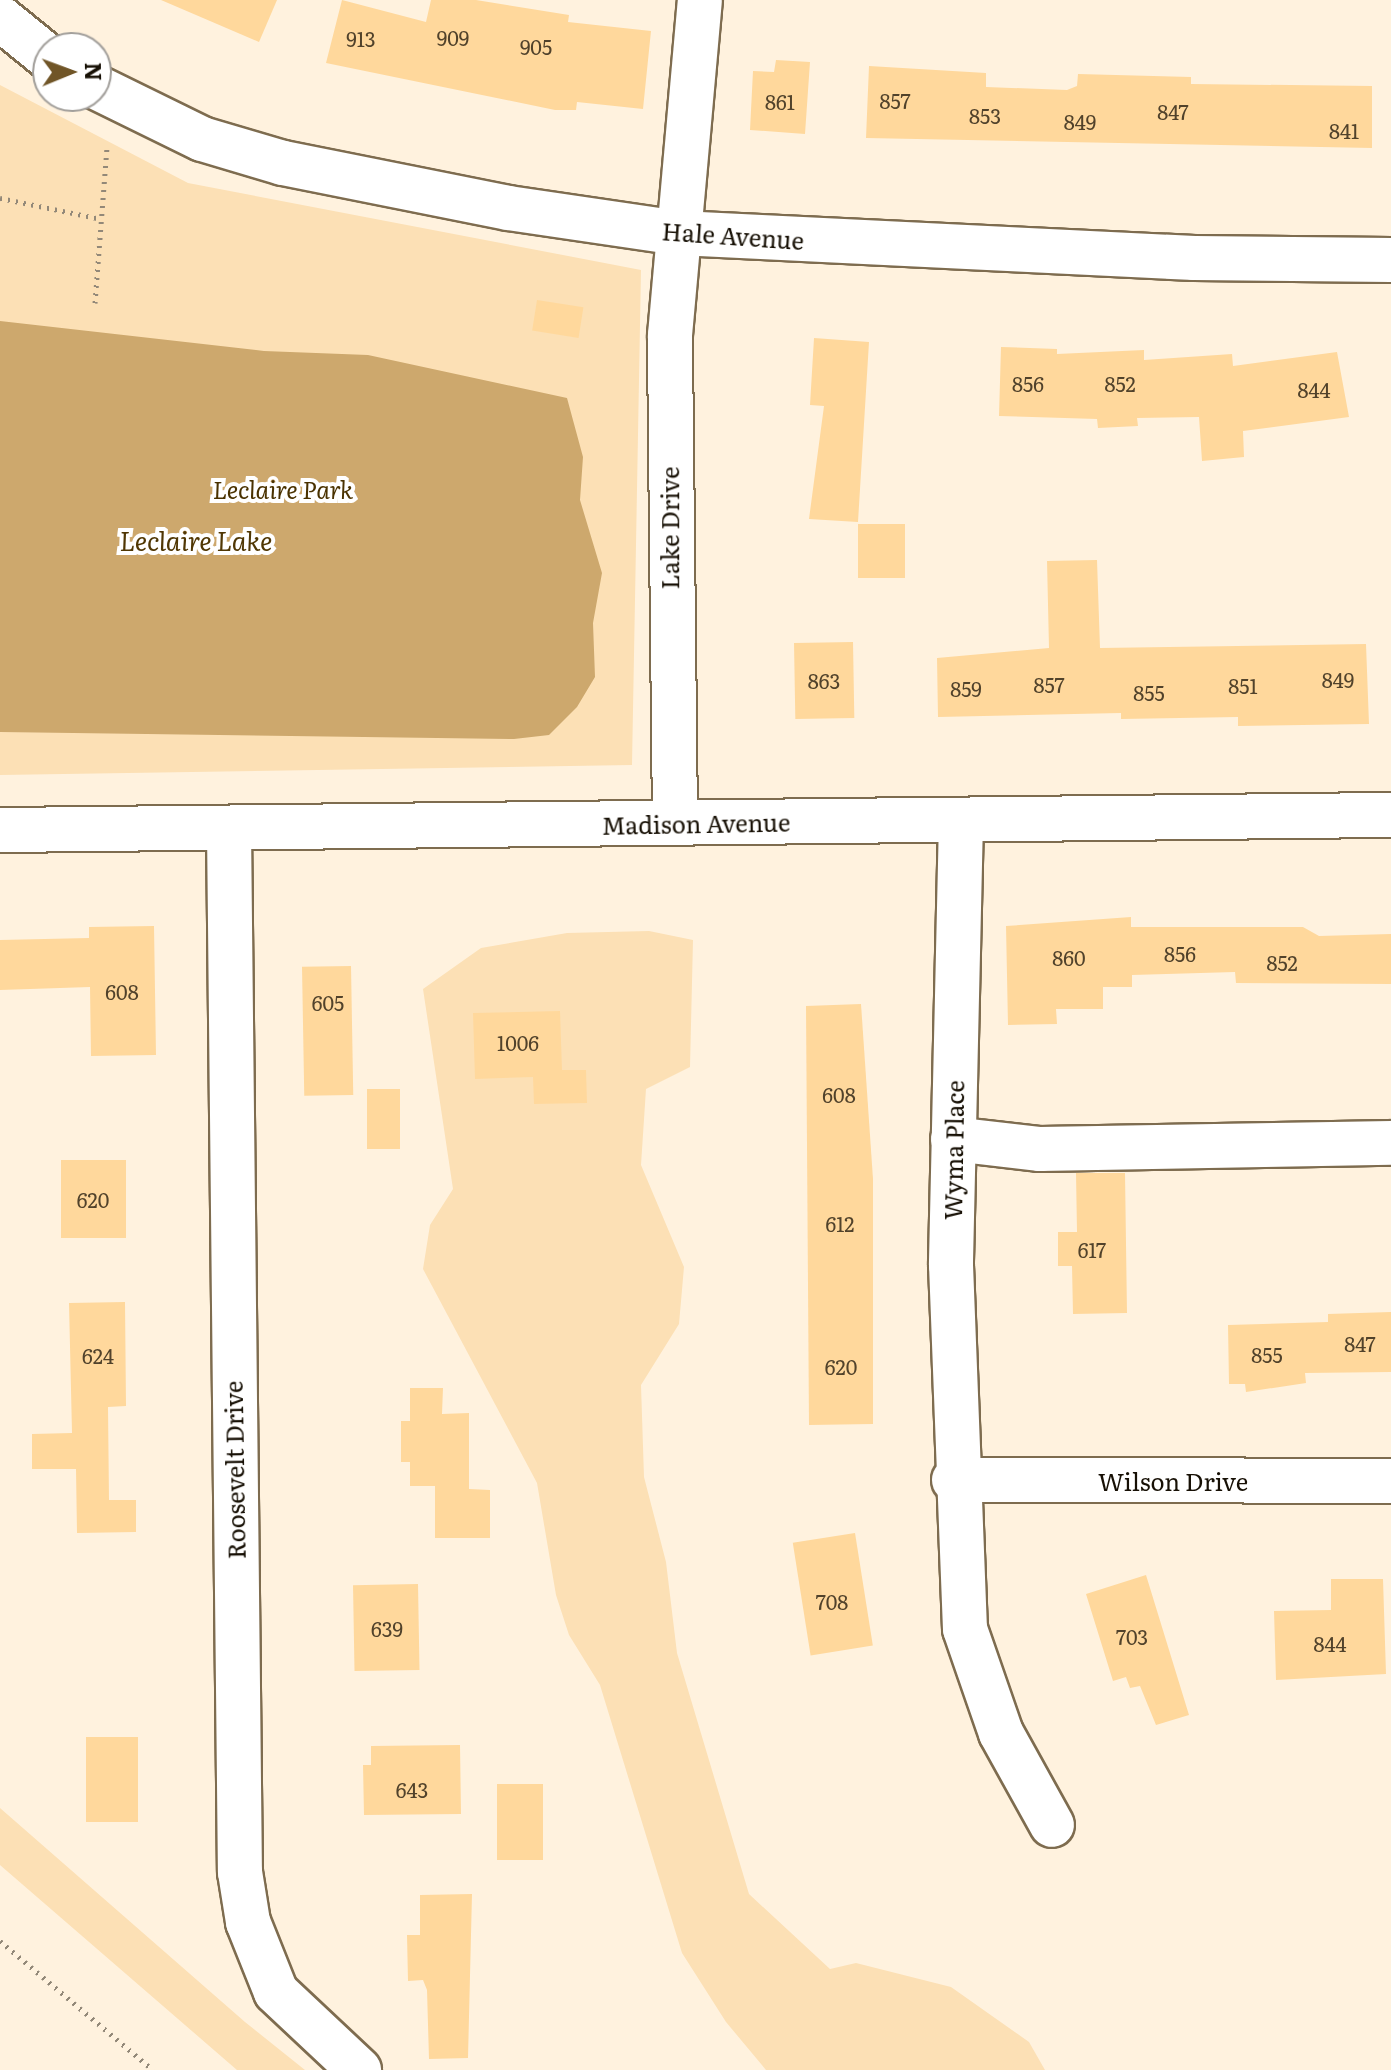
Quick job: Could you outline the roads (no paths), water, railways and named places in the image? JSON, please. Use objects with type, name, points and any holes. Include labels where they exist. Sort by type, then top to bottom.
[{"type":"street","name":"Lake Drive","points":[[675,823],[668,530],[670,335],[700,0]]},
{"type":"street","points":[[0,18],[32,44]]},
{"type":"street","name":"Hale Avenue","points":[[112,95],[202,139],[283,163],[508,208],[679,233],[1194,258],[1391,260]]},
{"type":"street","name":"Madison Avenue","points":[[0,830],[1391,815]]},
{"type":"street","name":"Wyma Place","points":[[961,820],[953,1139],[954,1480],[965,1629],[1001,1733],[1052,1825]]},
{"type":"street","name":"Roosevelt Drive","points":[[229,828],[240,1872],[248,1922],[276,1992],[359,2070]]},
{"type":"street","points":[[953,1139],[1040,1149],[1391,1143]]},
{"type":"street","name":"Wilson Drive","points":[[954,1480],[1391,1481]]},
{"type":"water","name":"Leclaire Lake","points":[[0,321],[264,351],[368,355],[567,398],[583,457],[580,500],[602,573],[593,623],[595,677],[577,707],[549,735],[514,739],[0,732]]},
{"type":"park label","name":"Leclaire Park","points":[[283,489]]}]
